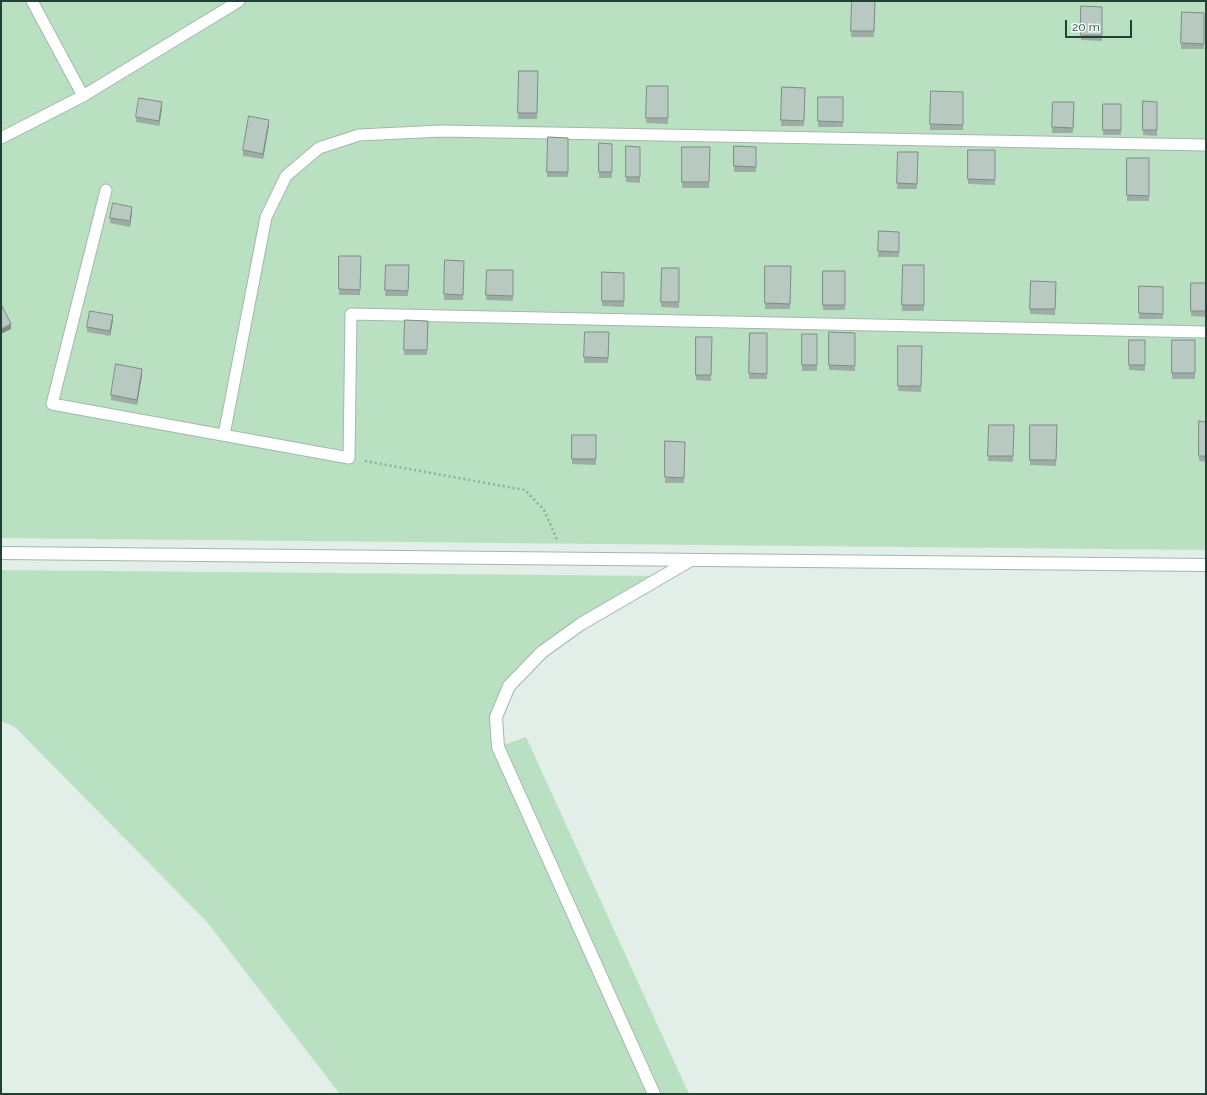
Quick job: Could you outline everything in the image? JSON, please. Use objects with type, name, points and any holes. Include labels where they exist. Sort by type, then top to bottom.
[{"type":"street","points":[[1,553],[1206,565]]},
{"type":"street","points":[[654,1094],[498,747],[496,717],[509,686],[542,652],[581,624],[691,560]]},
{"type":"lane","points":[[32,1],[83,96]]},
{"type":"lane","points":[[1,138],[83,96],[239,1]]},
{"type":"lane","points":[[224,435],[266,217],[286,176],[319,148],[359,135],[442,131],[1206,145]]},
{"type":"lane","points":[[106,190],[52,404],[349,458],[351,314],[1206,332]]},
{"type":"path","points":[[349,458],[525,490],[544,510],[566,559]]},
{"type":"green space","points":[[1,1],[1206,1],[1206,550],[1,538]]},
{"type":"green space","points":[[1,570],[663,576],[581,624],[509,686],[496,717],[498,747],[526,737],[689,1094],[340,1094],[207,922],[15,727],[1,721]]},
{"type":"building","points":[[852,1],[875,1],[874,31],[851,31]]},
{"type":"building","points":[[1081,6],[1102,7],[1102,35],[1081,35]]},
{"type":"building","points":[[1182,12],[1204,13],[1204,44],[1181,43]]},
{"type":"building","points":[[519,71],[538,71],[537,113],[518,113]]},
{"type":"building","points":[[647,86],[668,86],[668,118],[646,118]]},
{"type":"building","points":[[782,87],[805,88],[804,121],[781,120]]},
{"type":"building","points":[[931,91],[963,92],[963,125],[930,124]]},
{"type":"building","points":[[818,97],[843,97],[843,122],[818,121]]},
{"type":"building","points":[[139,98],[162,102],[159,121],[136,117]]},
{"type":"building","points":[[1143,101],[1157,102],[1157,130],[1143,130]]},
{"type":"building","points":[[1053,102],[1074,102],[1073,128],[1052,127]]},
{"type":"building","points":[[1103,104],[1121,104],[1121,130],[1103,130]]},
{"type":"building","points":[[249,116],[269,120],[263,154],[243,150]]},
{"type":"building","points":[[548,137],[568,138],[568,172],[547,172]]},
{"type":"building","points":[[599,143],[612,144],[612,172],[599,172]]},
{"type":"building","points":[[626,146],[640,147],[640,177],[626,177]]},
{"type":"building","points":[[734,146],[756,147],[756,167],[734,166]]},
{"type":"building","points":[[682,147],[710,147],[709,182],[682,182]]},
{"type":"building","points":[[968,150],[995,150],[995,180],[968,179]]},
{"type":"building","points":[[898,152],[918,152],[917,184],[897,183]]},
{"type":"building","points":[[1127,158],[1149,158],[1149,196],[1127,195]]},
{"type":"building","points":[[113,203],[132,207],[130,221],[110,218]]},
{"type":"building","points":[[879,231],[899,232],[899,252],[878,251]]},
{"type":"building","points":[[339,256],[361,256],[360,290],[339,289]]},
{"type":"building","points":[[445,260],[464,261],[463,295],[444,294]]},
{"type":"building","points":[[386,265],[409,265],[408,291],[385,290]]},
{"type":"building","points":[[903,265],[924,265],[924,305],[902,305]]},
{"type":"building","points":[[765,266],[791,266],[790,304],[765,303]]},
{"type":"building","points":[[662,268],[679,268],[679,302],[661,302]]},
{"type":"building","points":[[487,270],[513,270],[513,296],[486,295]]},
{"type":"building","points":[[823,271],[845,271],[845,305],[823,305]]},
{"type":"building","points":[[602,272],[624,273],[624,301],[602,301]]},
{"type":"building","points":[[1031,281],[1056,282],[1055,309],[1030,309]]},
{"type":"building","points":[[1191,283],[1206,283],[1206,311],[1191,311]]},
{"type":"building","points":[[1139,286],[1163,287],[1163,314],[1139,313]]},
{"type":"building","points":[[1,304],[11,324],[1,329]]},
{"type":"building","points":[[90,311],[113,315],[110,331],[87,327]]},
{"type":"building","points":[[405,320],[428,321],[427,350],[404,350]]},
{"type":"building","points":[[585,332],[609,332],[608,358],[584,357]]},
{"type":"building","points":[[829,332],[855,333],[855,366],[829,365]]},
{"type":"building","points":[[750,333],[767,333],[767,374],[749,373]]},
{"type":"building","points":[[802,334],[817,334],[817,365],[802,365]]},
{"type":"building","points":[[696,337],[712,337],[711,375],[696,375]]},
{"type":"building","points":[[1129,340],[1145,340],[1145,365],[1129,365]]},
{"type":"building","points":[[1172,340],[1195,340],[1195,373],[1172,373]]},
{"type":"building","points":[[898,346],[922,346],[921,386],[898,386]]},
{"type":"building","points":[[116,364],[142,369],[137,400],[111,395]]},
{"type":"building","points":[[1199,421],[1206,422],[1206,456],[1199,456]]},
{"type":"building","points":[[989,425],[1014,425],[1013,456],[988,456]]},
{"type":"building","points":[[1030,425],[1057,425],[1056,460],[1030,460]]},
{"type":"building","points":[[572,435],[596,435],[596,459],[572,459]]},
{"type":"building","points":[[665,441],[685,442],[684,478],[665,477]]}]
